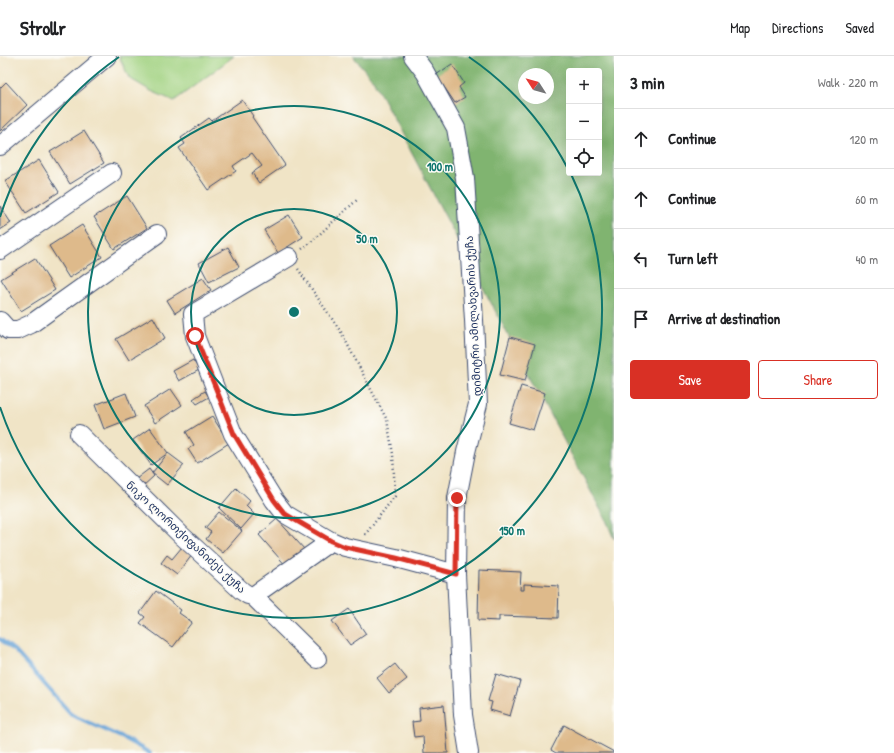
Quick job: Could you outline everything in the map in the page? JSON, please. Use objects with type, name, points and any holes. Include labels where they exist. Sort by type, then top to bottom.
[{"type":"street","points":[[0,146],[107,56]]},
{"type":"street","name":"დიმიტრი ამილახვარის ქუჩა","points":[[414,56],[425,72],[456,128],[465,178],[478,404],[466,452],[457,498],[456,574],[463,715],[469,753]]},
{"type":"street","points":[[0,250],[112,173]]},
{"type":"street","points":[[0,321],[8,330],[18,330],[30,324],[158,234]]},
{"type":"street","points":[[290,257],[194,314],[195,336],[234,434],[274,500],[285,514],[331,541],[345,547],[396,558],[456,574]]},
{"type":"street","name":"ნიკო ლორთქიფანიძეს ქუჩა","points":[[80,434],[180,535],[248,595],[253,596],[331,541]]},
{"type":"street","points":[[253,596],[317,659]]},
{"type":"path","points":[[354,549],[395,496],[393,454],[387,420],[341,332],[290,257],[311,242],[358,199]]},
{"type":"green space","points":[[119,56],[234,56],[174,101],[151,91],[129,78]]},
{"type":"green space","points":[[353,56],[614,56],[614,539],[606,520],[373,80]]},
{"type":"building","points":[[452,64],[464,83],[459,87],[465,97],[455,103],[436,75]]},
{"type":"building","points":[[6,82],[27,105],[0,131],[0,88]]},
{"type":"building","points":[[242,100],[285,165],[259,183],[252,173],[262,166],[252,153],[233,166],[236,171],[208,190],[179,148],[185,144],[181,138],[209,118],[212,121]]},
{"type":"building","points":[[84,131],[104,163],[70,184],[50,152]]},
{"type":"building","points":[[39,160],[59,192],[26,213],[5,181]]},
{"type":"building","points":[[127,196],[147,228],[114,249],[94,217]]},
{"type":"building","points":[[0,206],[11,223],[0,230]]},
{"type":"building","points":[[289,215],[303,237],[278,253],[264,230]]},
{"type":"building","points":[[82,225],[102,257],[69,278],[49,246]]},
{"type":"building","points":[[228,247],[239,267],[209,282],[199,263]]},
{"type":"building","points":[[35,258],[55,290],[21,311],[1,279]]},
{"type":"building","points":[[203,278],[211,290],[175,313],[167,300]]},
{"type":"building","points":[[153,317],[165,338],[129,360],[116,339]]},
{"type":"building","points":[[510,337],[535,344],[525,381],[500,375]]},
{"type":"building","points":[[193,360],[199,370],[179,381],[173,371]]},
{"type":"building","points":[[521,386],[545,393],[533,430],[509,423]]},
{"type":"building","points":[[171,389],[182,405],[155,423],[144,406]]},
{"type":"building","points":[[205,391],[209,397],[197,404],[193,399]]},
{"type":"building","points":[[126,393],[135,417],[104,429],[95,405]]},
{"type":"building","points":[[212,416],[229,443],[197,463],[188,449],[194,445],[186,432]]},
{"type":"building","points":[[150,428],[168,453],[151,465],[133,440]]},
{"type":"building","points":[[168,453],[184,465],[167,485],[152,473]]},
{"type":"building","points":[[149,469],[154,476],[142,487],[136,479]]},
{"type":"building","points":[[236,488],[250,501],[246,506],[254,514],[241,529],[219,508]]},
{"type":"building","points":[[219,512],[242,531],[223,553],[206,539],[211,532],[205,528]]},
{"type":"building","points":[[277,519],[305,550],[287,567],[259,535]]},
{"type":"building","points":[[182,547],[192,555],[177,575],[161,563],[167,555],[172,559]]},
{"type":"building","points":[[479,570],[521,572],[520,590],[524,590],[524,584],[559,586],[558,618],[499,616],[499,621],[478,620]]},
{"type":"building","points":[[156,591],[181,610],[179,613],[192,622],[173,647],[140,623],[145,617],[140,613]]},
{"type":"building","points":[[349,609],[366,634],[350,645],[332,621]]},
{"type":"building","points":[[395,664],[407,679],[389,693],[377,678]]},
{"type":"building","points":[[496,674],[520,681],[510,716],[490,710],[492,702],[488,701]]},
{"type":"building","points":[[444,705],[448,753],[424,753],[423,736],[414,737],[412,722],[420,721],[419,708]]},
{"type":"building","points":[[564,725],[614,753],[556,753],[551,750]]},
{"type":"waterway","points":[[0,639],[15,651],[72,715],[123,738],[150,753]]},
{"type":"route","points":[[195,336],[234,434],[274,500],[285,514],[331,541],[345,547],[396,558],[456,574],[457,498]]}]
